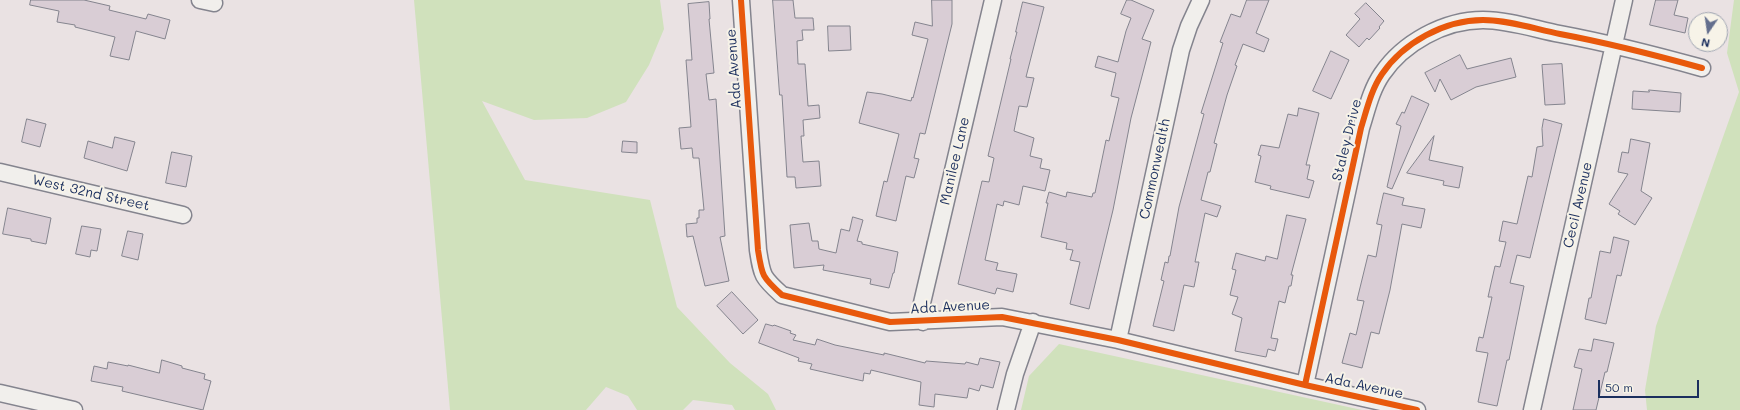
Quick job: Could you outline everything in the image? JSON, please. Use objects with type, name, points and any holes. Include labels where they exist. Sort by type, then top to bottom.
[{"type":"street","name":"Ada Avenue","points":[[741,0],[761,273],[769,284],[782,295],[890,322],[923,322],[1002,316],[1118,340],[1417,410]]},
{"type":"street","name":"Manilee Lane","points":[[923,322],[922,303],[993,0]]},
{"type":"street","name":"Commonwealth","points":[[1118,340],[1181,50],[1189,26],[1201,0]]},
{"type":"street","name":"Cecil Avenue","points":[[1532,410],[1624,0]]},
{"type":"street","name":"Staley Drive","points":[[1305,385],[1361,128],[1371,95],[1382,74],[1400,54],[1438,28],[1483,20],[1509,23],[1614,44],[1702,68]]},
{"type":"street","name":"West 32nd Street","points":[[0,172],[183,215]]},
{"type":"street","points":[[1006,410],[1015,374],[1034,322]]},
{"type":"street","points":[[0,393],[74,410]]},
{"type":"green space","points":[[414,0],[660,0],[664,29],[649,65],[626,102],[587,118],[534,120],[482,101],[525,180],[650,200],[677,307],[730,363],[768,394],[776,410],[735,410],[732,405],[693,400],[683,410],[637,410],[628,396],[606,387],[586,410],[450,410]]},
{"type":"green space","points":[[1734,0],[1740,0],[1740,410],[1647,410],[1645,390],[1656,326],[1739,92],[1727,53]]},
{"type":"green space","points":[[1059,344],[1362,410],[1021,410],[1029,376]]},
{"type":"building","points":[[31,0],[84,0],[110,6],[109,10],[146,19],[148,14],[170,20],[165,39],[136,31],[129,60],[110,56],[115,37],[75,27],[75,25],[57,22],[59,11],[30,5]]},
{"type":"building","points":[[773,0],[793,0],[795,18],[813,18],[814,30],[802,30],[803,40],[797,41],[798,64],[805,64],[808,106],[819,105],[820,118],[803,120],[804,136],[801,136],[803,162],[819,161],[821,186],[796,188],[795,177],[787,177],[782,95],[780,95]]},
{"type":"building","points":[[932,0],[952,0],[952,24],[925,134],[920,133],[914,158],[919,159],[914,178],[906,176],[896,221],[876,216],[884,181],[887,182],[899,134],[859,123],[867,92],[911,101],[912,97],[913,98],[928,39],[912,35],[915,22],[932,26]]},
{"type":"building","points":[[1127,0],[1131,0],[1154,10],[1142,39],[1151,42],[1131,118],[1113,210],[1089,309],[1070,304],[1080,262],[1070,260],[1073,250],[1066,249],[1067,243],[1041,237],[1049,192],[1066,197],[1067,192],[1092,197],[1093,193],[1095,193],[1106,140],[1109,141],[1119,98],[1111,96],[1116,73],[1095,67],[1098,56],[1118,62],[1131,18],[1121,14]]},
{"type":"building","points":[[1247,0],[1269,0],[1256,33],[1269,39],[1264,52],[1243,44],[1235,65],[1237,66],[1227,95],[1214,143],[1217,144],[1201,200],[1221,206],[1217,217],[1205,213],[1195,262],[1199,262],[1194,287],[1184,285],[1174,331],[1153,326],[1164,281],[1161,280],[1165,262],[1168,263],[1170,256],[1179,207],[1204,114],[1201,113],[1223,43],[1220,42],[1231,14],[1240,17]]},
{"type":"building","points":[[1656,0],[1678,0],[1674,15],[1688,18],[1685,33],[1650,25]]},
{"type":"building","points":[[709,2],[714,73],[706,74],[709,100],[716,99],[725,236],[720,237],[729,281],[705,286],[693,236],[687,237],[686,224],[697,223],[697,218],[699,218],[699,210],[704,210],[699,158],[693,158],[692,148],[681,149],[679,128],[691,127],[686,60],[692,60],[688,4]]},
{"type":"building","points":[[1023,2],[1044,7],[1026,77],[1034,78],[1027,107],[1019,106],[1014,131],[1034,138],[1030,156],[1042,159],[1040,168],[1050,170],[1045,191],[1023,186],[1019,205],[1004,201],[1003,206],[997,204],[985,260],[998,263],[996,270],[1017,274],[1013,292],[997,288],[995,294],[958,284],[982,181],[989,182],[994,158],[988,156]]},
{"type":"building","points":[[1366,3],[1384,21],[1369,40],[1367,38],[1359,47],[1346,35],[1360,19],[1355,14]]},
{"type":"building","points":[[828,26],[850,26],[851,50],[829,51]]},
{"type":"building","points":[[1331,51],[1349,60],[1331,99],[1313,91]]},
{"type":"building","points":[[1460,55],[1467,69],[1511,58],[1516,77],[1476,87],[1451,100],[1440,79],[1435,92],[1425,73]]},
{"type":"building","points":[[1562,64],[1565,104],[1545,105],[1542,65]]},
{"type":"building","points":[[1649,90],[1681,93],[1680,112],[1632,109],[1633,91],[1649,92]]},
{"type":"building","points":[[1412,96],[1429,104],[1392,189],[1387,187],[1401,126],[1396,124],[1402,112],[1404,113]]},
{"type":"building","points":[[1299,108],[1319,113],[1306,165],[1310,165],[1307,179],[1314,181],[1309,198],[1270,189],[1271,186],[1255,182],[1261,156],[1258,155],[1261,145],[1279,148],[1288,114],[1297,116]]},
{"type":"building","points":[[27,119],[46,124],[40,147],[22,142]]},
{"type":"building","points":[[1544,119],[1562,124],[1530,258],[1517,255],[1510,283],[1524,286],[1509,360],[1507,360],[1497,406],[1478,402],[1488,353],[1476,351],[1479,337],[1483,338],[1492,297],[1488,297],[1495,266],[1500,267],[1506,242],[1499,241],[1503,221],[1517,224],[1528,176],[1532,177],[1537,147],[1543,146],[1542,129]]},
{"type":"building","points":[[1434,136],[1429,160],[1463,167],[1459,188],[1443,185],[1444,181],[1407,173]]},
{"type":"building","points":[[115,137],[135,142],[127,171],[84,158],[88,141],[112,148]]},
{"type":"building","points":[[1631,139],[1650,143],[1641,191],[1652,198],[1635,225],[1618,214],[1620,211],[1609,204],[1628,174],[1618,172],[1622,152],[1628,153]]},
{"type":"building","points":[[623,141],[637,142],[637,153],[622,152]]},
{"type":"building","points":[[172,152],[192,156],[186,187],[166,183]]},
{"type":"building","points":[[1384,193],[1404,198],[1402,205],[1425,209],[1421,228],[1402,224],[1390,290],[1379,334],[1371,332],[1362,368],[1342,363],[1350,333],[1356,335],[1364,301],[1357,300],[1368,255],[1376,257],[1382,225],[1377,224]]},
{"type":"building","points":[[8,208],[51,218],[46,244],[31,241],[31,239],[3,234]]},
{"type":"building","points":[[1287,215],[1306,219],[1291,275],[1293,275],[1291,286],[1289,286],[1285,303],[1279,301],[1271,338],[1278,339],[1275,351],[1268,349],[1266,357],[1235,351],[1242,318],[1232,314],[1238,297],[1230,295],[1236,270],[1232,269],[1236,253],[1265,261],[1266,256],[1277,259]]},
{"type":"building","points":[[853,217],[863,220],[857,241],[862,242],[862,244],[898,252],[894,273],[889,288],[870,284],[871,279],[823,270],[824,265],[794,268],[790,225],[809,223],[812,241],[818,241],[819,249],[836,253],[841,229],[849,231]]},
{"type":"building","points":[[82,226],[101,229],[97,251],[91,250],[90,257],[76,254]]},
{"type":"building","points":[[128,231],[143,234],[138,260],[122,256]]},
{"type":"building","points":[[1614,237],[1629,241],[1621,276],[1617,275],[1606,324],[1585,319],[1589,298],[1591,298],[1600,251],[1610,253]]},
{"type":"building","points":[[732,292],[758,320],[743,334],[717,306]]},
{"type":"building","points":[[766,324],[791,331],[790,333],[796,335],[793,340],[815,345],[817,339],[835,345],[884,355],[884,353],[925,363],[926,361],[965,364],[966,362],[978,365],[980,358],[1000,362],[993,388],[981,385],[979,391],[969,388],[967,398],[935,394],[934,407],[919,405],[921,382],[871,370],[870,374],[864,373],[863,381],[810,369],[812,364],[798,361],[799,358],[759,343]]},
{"type":"building","points":[[1594,339],[1614,343],[1596,410],[1573,410],[1582,369],[1574,367],[1579,349],[1591,351]]},
{"type":"building","points":[[162,360],[182,366],[182,368],[205,374],[204,379],[211,381],[203,410],[122,391],[123,387],[91,381],[94,366],[107,369],[108,362],[128,365],[159,373]]},
{"type":"cycle path","points":[[741,0],[758,250],[764,276],[782,295],[890,322],[1002,317],[1118,340],[1417,410]]},
{"type":"cycle path","points":[[1305,385],[1361,128],[1378,80],[1401,52],[1426,35],[1439,29],[1468,21],[1492,20],[1614,45],[1702,68]]}]
